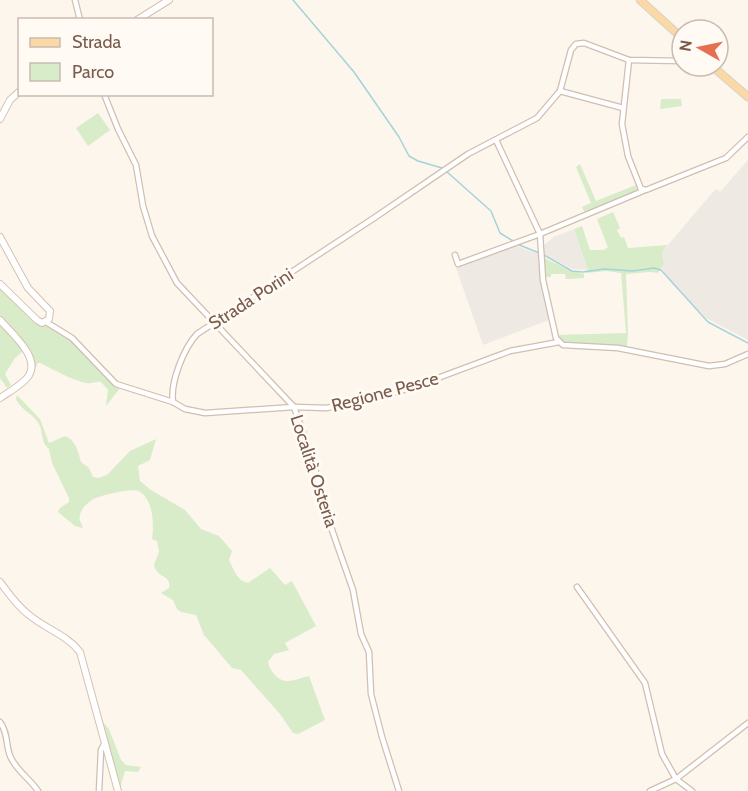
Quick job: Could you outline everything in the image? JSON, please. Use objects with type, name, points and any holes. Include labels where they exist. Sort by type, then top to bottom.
[{"type":"main road","points":[[640,0],[670,27]]},
{"type":"main road","points":[[725,78],[746,97]]},
{"type":"street","points":[[75,0],[80,18]]},
{"type":"street","points":[[140,18],[169,0]]},
{"type":"street","name":"Strada Porini","points":[[173,402],[172,387],[191,341],[468,154],[537,118],[560,91],[571,50],[576,44],[584,43],[629,60],[670,62]]},
{"type":"street","points":[[629,60],[622,124],[628,156],[643,191]]},
{"type":"street","points":[[560,91],[623,108]]},
{"type":"street","points":[[0,118],[10,99],[18,93]]},
{"type":"street","name":"Località Osteria","points":[[105,96],[136,165],[143,206],[152,236],[177,283],[294,407],[313,460],[325,510],[353,590],[362,634],[369,652],[371,694],[399,791]]},
{"type":"street","points":[[454,255],[458,264],[540,234],[726,158],[748,137]]},
{"type":"street","points":[[496,140],[540,234],[543,280],[556,338],[559,342],[563,345],[624,349],[709,366],[725,364],[748,354]]},
{"type":"street","points":[[0,237],[28,288],[50,311],[49,319],[45,322]]},
{"type":"street","points":[[0,284],[37,320],[45,322],[72,338],[116,384],[173,402]]},
{"type":"street","points":[[0,320],[27,352],[32,365],[29,376],[0,398]]},
{"type":"street","name":"Regione Pesce","points":[[173,402],[185,409],[205,413],[294,407],[326,408],[392,393],[458,372],[510,351],[559,342]]},
{"type":"street","points":[[0,582],[30,617],[70,641],[80,652],[118,791]]},
{"type":"street","points":[[577,587],[645,682],[662,754],[676,779],[692,791]]},
{"type":"street","points":[[0,722],[5,729],[12,760],[38,791]]},
{"type":"street","points":[[650,791],[676,779],[748,723]]},
{"type":"street","points":[[99,791],[101,750],[105,742]]},
{"type":"shaded area","points":[[748,160],[748,340],[706,318],[669,280],[661,267],[664,262],[662,252],[716,189],[720,192]]},
{"type":"shaded area","points":[[574,229],[588,270],[572,269],[544,254],[543,246],[554,237]]},
{"type":"shaded area","points":[[517,246],[538,254],[540,280],[549,320],[483,345],[456,268]]},
{"type":"green space","points":[[661,99],[681,99],[682,106],[660,109]]},
{"type":"green space","points":[[98,113],[110,130],[88,146],[76,128]]},
{"type":"green space","points":[[580,164],[596,201],[636,185],[638,191],[585,213],[582,207],[591,203],[576,167]]},
{"type":"green space","points":[[613,212],[620,228],[617,230],[621,238],[624,237],[628,248],[667,245],[662,252],[664,263],[658,273],[626,274],[627,346],[564,342],[558,335],[626,333],[621,273],[606,271],[586,273],[585,271],[588,270],[574,229],[582,226],[590,250],[604,250],[608,247],[597,219]]},
{"type":"green space","points":[[544,258],[569,270],[584,274],[584,278],[566,279],[565,274],[551,274],[551,277],[546,277]]},
{"type":"green space","points":[[0,286],[43,324],[72,341],[106,377],[120,388],[106,406],[108,390],[101,382],[80,382],[40,363],[35,369],[30,350],[0,317]]},
{"type":"green space","points":[[0,325],[23,351],[15,358],[5,374],[11,385],[7,388],[0,378]]},
{"type":"green space","points":[[17,395],[40,419],[49,443],[65,436],[72,440],[81,462],[89,468],[93,477],[107,475],[130,451],[156,439],[150,460],[138,466],[140,481],[185,510],[201,529],[219,536],[232,551],[229,560],[236,574],[244,582],[248,583],[270,568],[285,585],[292,581],[316,626],[285,643],[289,650],[274,654],[268,664],[275,675],[283,680],[291,681],[309,676],[325,720],[298,734],[293,733],[280,714],[241,670],[232,668],[204,635],[196,615],[181,612],[173,600],[161,593],[169,588],[169,581],[158,573],[155,567],[159,550],[157,541],[152,539],[152,513],[147,500],[138,491],[107,495],[92,500],[84,506],[79,518],[83,528],[75,526],[58,512],[69,502],[69,498],[52,463],[49,449],[43,441],[40,426],[35,418],[18,403]]},
{"type":"green space","points":[[102,721],[109,729],[121,760],[126,765],[141,767],[138,772],[125,771],[120,788]]},
{"type":"waterway","points":[[293,0],[354,72],[399,137],[409,156],[442,168]]},
{"type":"waterway","points":[[446,171],[491,211],[500,233],[513,241]]},
{"type":"waterway","points":[[517,244],[544,255],[572,271],[604,269],[633,271],[654,268],[661,270],[708,322],[748,343]]}]
